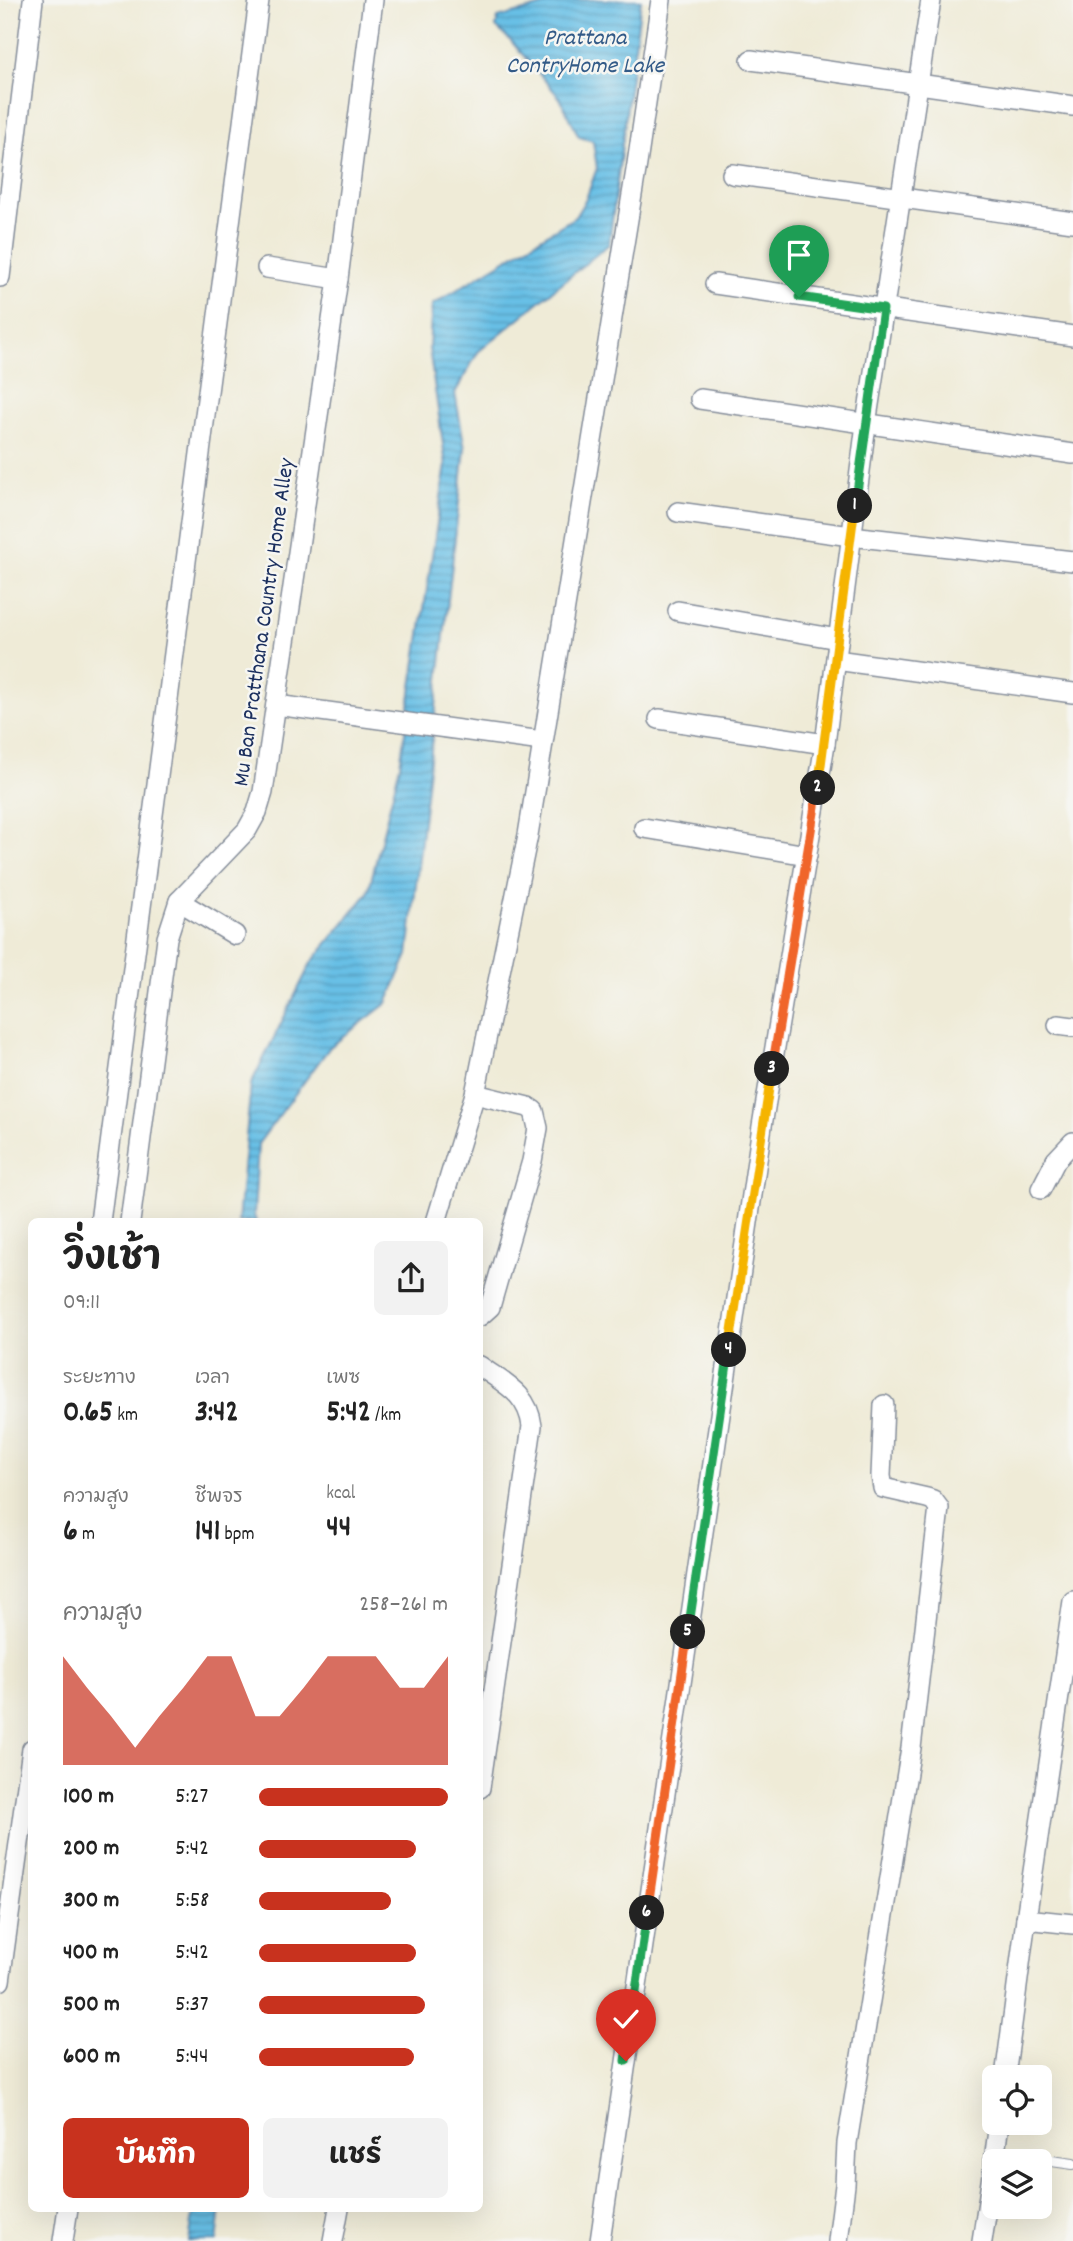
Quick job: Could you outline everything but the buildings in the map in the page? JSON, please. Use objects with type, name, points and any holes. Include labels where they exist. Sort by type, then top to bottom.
[{"type":"street","points":[[0,277],[33,0]]},
{"type":"street","points":[[101,1218],[259,0]]},
{"type":"street","name":"Mu Ban Pratthana Country Home Alley","points":[[131,1218],[167,938],[179,901],[247,830],[257,812],[263,792],[338,279],[373,0]]},
{"type":"street","points":[[437,1218],[475,1094],[528,835],[661,0]]},
{"type":"street","points":[[600,2241],[762,1126],[825,744],[866,424],[931,0]]},
{"type":"street","points":[[751,60],[1073,106]]},
{"type":"street","points":[[732,174],[1073,222]]},
{"type":"street","points":[[267,268],[338,279]]},
{"type":"street","points":[[715,285],[1073,336]]},
{"type":"street","points":[[700,399],[1073,454]]},
{"type":"street","points":[[678,512],[851,536],[1073,561]]},
{"type":"street","points":[[678,611],[838,639]]},
{"type":"street","points":[[835,660],[1073,693]]},
{"type":"street","points":[[276,705],[542,741]]},
{"type":"street","points":[[659,719],[825,744]]},
{"type":"street","points":[[644,828],[807,855]]},
{"type":"street","points":[[179,901],[235,935]]},
{"type":"street","points":[[475,1094],[528,1107],[534,1111],[538,1128],[532,1161],[490,1307],[483,1313]]},
{"type":"street","points":[[1041,1189],[1056,1160],[1073,1143]]},
{"type":"street","points":[[483,1368],[522,1397],[528,1405],[532,1426],[483,1767]]},
{"type":"street","points":[[838,2241],[847,2143],[911,1748],[939,1508],[927,1497],[883,1488],[881,1476],[884,1405]]},
{"type":"street","points":[[1007,2065],[1026,1919],[1067,1681],[1073,1601]]},
{"type":"street","points":[[0,1981],[28,1778]]},
{"type":"street","points":[[1026,1919],[1073,1924]]},
{"type":"street","points":[[63,2241],[67,2212]]},
{"type":"street","points":[[333,2241],[337,2212]]},
{"type":"street","points":[[982,2241],[985,2219]]},
{"type":"lane","points":[[1052,2163],[1073,2164]]},
{"type":"water","name":"Prattana ContryHome Lake","points":[[564,0],[641,0],[609,244],[478,352],[455,393],[465,449],[408,955],[387,1003],[330,1047],[258,1144],[255,1218],[238,1218],[251,1084],[311,963],[368,893],[400,765],[446,465],[429,348],[432,305],[575,217],[586,199],[597,168],[593,141],[579,137],[560,98],[496,27],[498,18]]},
{"type":"water","points":[[194,2212],[221,2212],[217,2241],[189,2241]]},
{"type":"route","points":[[626,2061],[762,1126],[825,744],[883,309],[799,297]]}]
